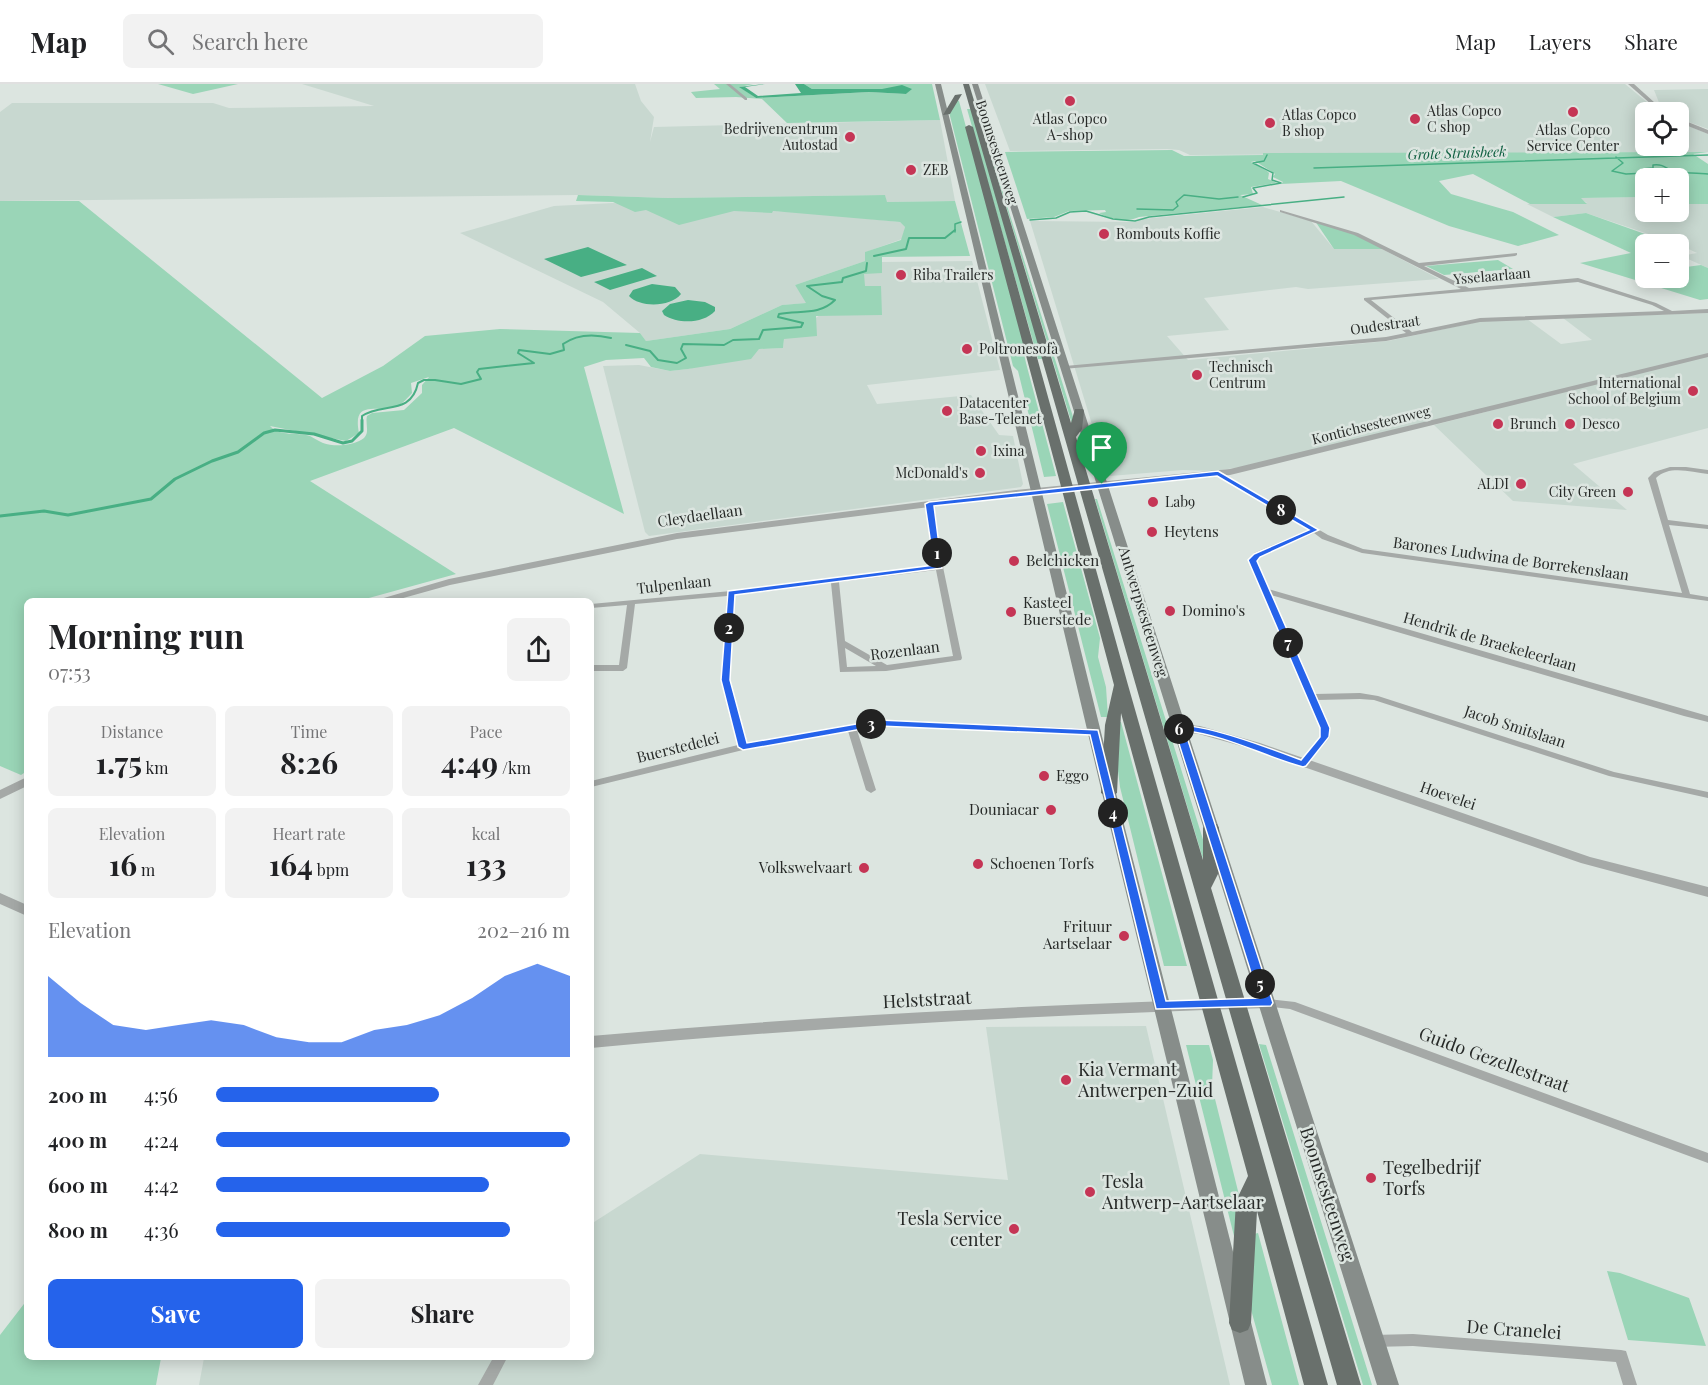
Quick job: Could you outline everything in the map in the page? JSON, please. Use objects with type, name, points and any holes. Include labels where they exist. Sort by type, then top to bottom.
[{"type":"highway","points":[[945,114],[961,89]]},
{"type":"highway","points":[[961,89],[1070,437],[1349,1385]]},
{"type":"highway","points":[[961,89],[1121,686],[1316,1385]]},
{"type":"highway","points":[[1070,437],[1076,429],[1079,411]]},
{"type":"highway","points":[[1109,794],[1113,705],[1121,686]]},
{"type":"highway","points":[[1203,887],[1211,872],[1211,828]]},
{"type":"highway","points":[[1240,1323],[1247,1201],[1258,1176]]},
{"type":"main road","points":[[938,84],[1109,794],[1256,1385]]},
{"type":"main road","name":"Boomsesteenweg","points":[[975,84],[1020,220]]},
{"type":"main road","name":"Antwerpsesteenweg","points":[[1020,220],[1267,1003]]},
{"type":"main road","name":"Boomsesteenweg","points":[[1267,1003],[1388,1385]]},
{"type":"street","points":[[320,84],[330,84]]},
{"type":"street","points":[[729,84],[746,99]]},
{"type":"street","points":[[1631,84],[1653,102]]},
{"type":"street","points":[[1689,125],[1706,132]]},
{"type":"street","points":[[1282,211],[1356,234],[1468,290]]},
{"type":"street","points":[[1418,265],[1515,254]]},
{"type":"street","name":"Ysselaarlaan","points":[[1411,334],[1366,299],[1578,280],[1654,304],[1671,312]]},
{"type":"street","name":"Oudestraat","points":[[1065,368],[1386,339],[1480,320],[1708,311]]},
{"type":"street","name":"Kontichsesteenweg","points":[[1035,491],[1218,474],[1335,448],[1708,355]]},
{"type":"street","points":[[1686,593],[1652,478],[1655,474],[1672,469],[1708,472]]},
{"type":"street","name":"Barones Ludwina de Borrekenslaan","points":[[1218,474],[1340,544],[1386,556],[1686,593],[1708,593]]},
{"type":"street","name":"Cleydaellaan","points":[[390,598],[449,582],[677,536],[1035,491]]},
{"type":"street","name":"Rozenlaan","points":[[841,642],[843,670],[886,668],[957,658],[929,504]]},
{"type":"street","points":[[1665,522],[1708,527]]},
{"type":"street","points":[[1303,764],[1324,737],[1325,728],[1252,560],[1257,555],[1315,530]]},
{"type":"street","name":"Tulpenlaan","points":[[594,606],[731,593],[939,567]]},
{"type":"street","points":[[835,580],[841,642],[886,668]]},
{"type":"street","name":"Hendrik de Braekeleerlaan","points":[[1264,590],[1687,714],[1708,718]]},
{"type":"street","points":[[731,593],[726,680],[743,747]]},
{"type":"street","name":"Barones Ludwina de Borrekenslaan","points":[[1686,593],[1708,599]]},
{"type":"street","points":[[594,668],[623,668],[632,602]]},
{"type":"street","name":"Jacob Smitslaan","points":[[1312,697],[1375,698],[1612,774],[1708,795]]},
{"type":"street","name":"Buerstedelei","points":[[594,783],[743,747],[879,723],[1094,732]]},
{"type":"street","points":[[852,728],[871,790]]},
{"type":"street","name":"Hoevelei","points":[[1179,728],[1200,730],[1222,736],[1586,860],[1708,892]]},
{"type":"street","points":[[0,795],[24,782]]},
{"type":"street","points":[[0,898],[24,910]]},
{"type":"street","name":"Helststraat","points":[[594,1042],[733,1029],[1161,1006],[1267,1003]]},
{"type":"street","name":"Guido Gezellestraat","points":[[1267,1003],[1291,1005],[1708,1158]]},
{"type":"street","name":"De Cranelei","points":[[1374,1341],[1413,1340],[1621,1356],[1630,1385]]},
{"type":"street","points":[[485,1385],[499,1360]]},
{"type":"shaded area","points":[[158,84],[238,84],[193,94]]},
{"type":"shaded area","points":[[302,84],[635,84],[641,101],[654,117],[650,142],[654,127],[940,120],[955,201],[886,202],[885,195],[668,198],[578,195],[0,201],[0,112],[12,103],[213,103],[229,108],[374,106]]},
{"type":"shaded area","points":[[714,84],[753,84],[740,87],[756,98],[869,92],[906,94],[911,89],[812,89],[804,84],[932,84],[940,120],[787,123],[762,99],[696,98],[691,92],[720,89]]},
{"type":"shaded area","points":[[765,84],[745,87],[758,96],[801,93],[795,84],[804,84],[812,89],[882,89],[902,85],[912,89],[906,94],[869,92],[756,98],[739,87]]},
{"type":"shaded area","points":[[969,84],[1074,420],[1072,424]]},
{"type":"shaded area","points":[[985,84],[1625,84],[1647,102],[1635,102],[1635,152],[1190,155],[1179,150],[1167,149],[1010,151]]},
{"type":"shaded area","points":[[1708,89],[1708,129],[1689,122],[1689,102],[1659,102],[1654,90]]},
{"type":"shaded area","points":[[957,100],[1027,354],[1024,354],[1026,363],[1056,476],[1044,477],[1018,371],[1013,366],[949,112]]},
{"type":"shaded area","points":[[967,109],[971,109],[1043,359],[1038,359]]},
{"type":"shaded area","points":[[1689,126],[1708,134],[1708,152],[1689,152]]},
{"type":"shaded area","points":[[1172,150],[1184,156],[1263,155],[1263,153],[1635,152],[1635,156],[1689,156],[1689,152],[1708,152],[1693,154],[1708,164],[1708,204],[1689,204],[1689,168],[1635,168],[1635,197],[1581,198],[1587,204],[1530,204],[1473,174],[1439,181],[1451,194],[1513,212],[1559,235],[1518,246],[1449,226],[1341,181],[1281,184],[1283,182],[1273,177],[1275,174],[1255,161],[1251,162],[1267,171],[1268,179],[1277,183],[1251,187],[1253,194],[1240,195],[1262,205],[1139,217],[1129,220],[1099,213],[1106,212],[1105,210],[1069,211],[1054,217],[1027,219],[1005,152]]},
{"type":"shaded area","points":[[578,195],[668,198],[885,195],[887,202],[955,201],[970,256],[882,257],[882,273],[864,274],[865,286],[881,286],[882,315],[816,316],[817,336],[784,339],[783,348],[759,349],[751,359],[670,371],[651,367],[644,358],[606,360],[584,367],[624,514],[454,428],[310,481],[456,574],[369,598],[24,598],[24,773],[21,775],[0,766],[0,201],[79,201],[322,398],[383,366],[425,336],[500,329],[640,333],[646,341],[730,329],[782,305],[806,303],[795,285],[865,261],[865,252],[901,240],[905,227],[900,222],[773,211],[772,213],[734,211],[679,225],[646,210],[635,212],[613,202],[576,201]],"holes":[[[429,377],[422,385],[422,393],[404,410],[372,413],[367,416],[366,436],[355,443],[328,444],[310,436],[279,432],[270,426],[346,441],[359,433],[359,415],[363,411],[399,405],[412,393],[411,383]]]},
{"type":"shaded area","points":[[1635,197],[1635,222],[1689,222],[1689,204],[1708,204],[1708,268],[1689,259],[1689,254],[1697,253],[1689,249],[1689,234],[1648,234],[1586,213],[1553,217],[1527,204],[1587,203],[1580,198]]},
{"type":"shaded area","points":[[613,203],[812,213],[900,222],[905,227],[902,239],[866,252],[865,261],[795,285],[807,303],[782,305],[730,329],[646,341],[640,333],[603,302],[460,233],[554,206]]},
{"type":"shaded area","points":[[1263,207],[1311,221],[1334,249],[1382,249],[1439,279],[1308,289],[1296,287],[1204,298],[1229,330],[1167,336],[1188,360],[1388,341],[1482,321],[1527,319],[1561,344],[1592,340],[1563,318],[1708,313],[1708,428],[1573,464],[1627,510],[1513,501],[1434,425],[1501,408],[1242,467],[1213,471],[1183,470],[1110,476],[1104,464],[1030,221],[1136,222],[1143,219]]},
{"type":"shaded area","points":[[1586,213],[1645,234],[1635,234],[1635,280],[1580,263],[1631,253],[1553,217]]},
{"type":"shaded area","points":[[1315,221],[1356,234],[1386,249],[1334,249]]},
{"type":"shaded area","points":[[588,247],[627,265],[581,277],[544,259]]},
{"type":"shaded area","points":[[1498,260],[1513,269],[1444,275],[1426,266]]},
{"type":"shaded area","points":[[972,261],[1000,370],[867,385],[877,404],[971,395],[999,435],[1013,436],[1023,484],[1021,487],[649,536],[645,532],[603,366],[639,365],[670,371],[688,369],[759,349],[783,348],[784,339],[864,286],[864,273],[882,273],[882,262]]},
{"type":"shaded area","points":[[1701,265],[1708,268],[1708,299],[1700,300],[1661,288],[1689,288],[1689,267]]},
{"type":"shaded area","points":[[642,268],[657,276],[610,290],[594,282]]},
{"type":"shaded area","points":[[652,284],[675,287],[681,294],[663,304],[640,303],[629,296],[633,290]]},
{"type":"shaded area","points":[[688,300],[705,302],[715,307],[715,311],[704,318],[690,321],[676,320],[664,315],[662,311],[670,304]]},
{"type":"shaded area","points":[[1095,499],[1097,499],[1205,846],[1203,859]]},
{"type":"shaded area","points":[[1063,502],[1100,638],[1098,657],[1106,687],[1108,717],[1101,717],[1047,504]]},
{"type":"shaded area","points":[[1118,722],[1121,722],[1187,966],[1164,966],[1120,787],[1116,755]]},
{"type":"shaded area","points":[[1146,1026],[1230,1385],[199,1385],[204,1360],[594,1360],[594,1222],[700,1154],[1008,1180],[986,1027]]},
{"type":"shaded area","points":[[1259,1044],[1266,1045],[1372,1385],[1363,1385]]},
{"type":"shaded area","points":[[1186,1045],[1209,1045],[1213,1060],[1212,1087],[1241,1203],[1235,1240]]},
{"type":"shaded area","points":[[1258,1233],[1299,1385],[1272,1385],[1250,1306],[1254,1234]]},
{"type":"shaded area","points":[[1607,1271],[1620,1273],[1689,1298],[1706,1346],[1628,1340]]},
{"type":"shaded area","points":[[24,1304],[24,1360],[161,1360],[156,1385],[0,1385],[0,1335]]},
{"type":"waterway","points":[[1243,197],[1257,193],[1253,188],[1281,183],[1272,180],[1273,173],[1253,163],[1264,161],[1267,155]]},
{"type":"waterway","name":"Grote Struisbeek","points":[[1617,158],[1708,155]]},
{"type":"waterway","name":"Grote Struisbeek","points":[[1314,168],[1617,158]]},
{"type":"waterway","points":[[1617,158],[1623,163],[1612,171],[1626,174],[1646,173],[1642,169],[1653,168],[1653,165],[1663,166],[1675,172],[1708,174]]},
{"type":"waterway","points":[[1137,209],[1173,210],[1178,206],[1176,202],[1184,195],[1219,199],[1238,197]]},
{"type":"waterway","name":"Grote Struisbeek","points":[[1030,220],[1056,218],[1070,212],[1086,211],[1113,219],[1135,221],[1149,217],[1344,197]]},
{"type":"waterway","name":"Grote Struisbeek","points":[[955,230],[955,224],[961,222]]},
{"type":"waterway","name":"Grote Struisbeek","points":[[874,256],[906,249],[909,238],[945,238],[955,230]]},
{"type":"waterway","name":"Grote Struisbeek","points":[[626,345],[650,351],[658,360],[677,363],[686,358],[681,349],[683,344],[724,345],[733,340],[759,339],[763,330],[801,327],[803,323],[778,317],[779,314],[816,310],[829,305],[835,300],[822,296],[807,286],[842,282],[843,278],[866,271],[867,263]]},
{"type":"waterway","name":"Grote Struisbeek","points":[[0,516],[44,511],[68,515],[151,499],[175,479],[212,461],[238,452],[264,433],[275,430],[314,434],[343,443],[352,441],[362,431],[362,416],[395,407],[409,400],[418,383],[424,380],[461,384],[481,379],[477,372],[479,369],[534,363],[518,353],[519,350],[550,354],[564,350],[563,344],[580,337],[611,338]]},
{"type":"place","name":"Atlas Copco A-shop","points":[[1070,101]]},
{"type":"place","name":"Atlas Copco Service Center","points":[[1573,112]]},
{"type":"place","name":"Atlas Copco C shop","points":[[1415,119]]},
{"type":"place","name":"Atlas Copco B shop","points":[[1270,123]]},
{"type":"place","name":"Bedrijvencentrum Autostad","points":[[850,137]]},
{"type":"place","name":"ZEB","points":[[911,170]]},
{"type":"place","name":"Rombouts Koffie","points":[[1104,234]]},
{"type":"place","name":"Riba Trailers","points":[[901,275]]},
{"type":"place","name":"Poltronesofà","points":[[967,349]]},
{"type":"place","name":"Technisch Centrum","points":[[1197,375]]},
{"type":"place","name":"International School of Belgium","points":[[1693,391]]},
{"type":"place","name":"Datacenter Base-Telenet","points":[[947,411]]},
{"type":"place","name":"Brunch","points":[[1498,424]]},
{"type":"place","name":"Desco","points":[[1570,424]]},
{"type":"place","name":"Ixina","points":[[981,451]]},
{"type":"place","name":"McDonald's","points":[[980,473]]},
{"type":"place","name":"ALDI","points":[[1521,484]]},
{"type":"place","name":"City Green","points":[[1628,492]]},
{"type":"place","name":"Lab9","points":[[1153,502]]},
{"type":"place","name":"Heytens","points":[[1152,532]]},
{"type":"place","name":"Belchicken","points":[[1014,561]]},
{"type":"place","name":"Domino's","points":[[1170,611]]},
{"type":"place","name":"Kasteel Buerstede","points":[[1011,612]]},
{"type":"place","name":"Eggo","points":[[1044,776]]},
{"type":"place","name":"Douniacar","points":[[1051,810]]},
{"type":"place","name":"Schoenen Torfs","points":[[978,864]]},
{"type":"place","name":"Volkswelvaart","points":[[864,868]]},
{"type":"place","name":"Frituur Aartselaar","points":[[1124,936]]},
{"type":"place","name":"Kia Vermant Antwerpen-Zuid","points":[[1066,1080]]},
{"type":"place","name":"Tegelbedrijf Torfs","points":[[1371,1178]]},
{"type":"place","name":"Tesla Antwerp-Aartselaar","points":[[1090,1192]]},
{"type":"place","name":"Tesla Service center","points":[[1014,1229]]},
{"type":"route","points":[[1218,474],[1315,530],[1257,555],[1252,560],[1325,728],[1324,737],[1303,764],[1256,746],[1200,730],[1179,728],[1267,1003],[1161,1006],[1094,732],[879,723],[743,747],[726,680],[731,593],[939,567],[929,504],[1102,484],[1218,474]]}]
